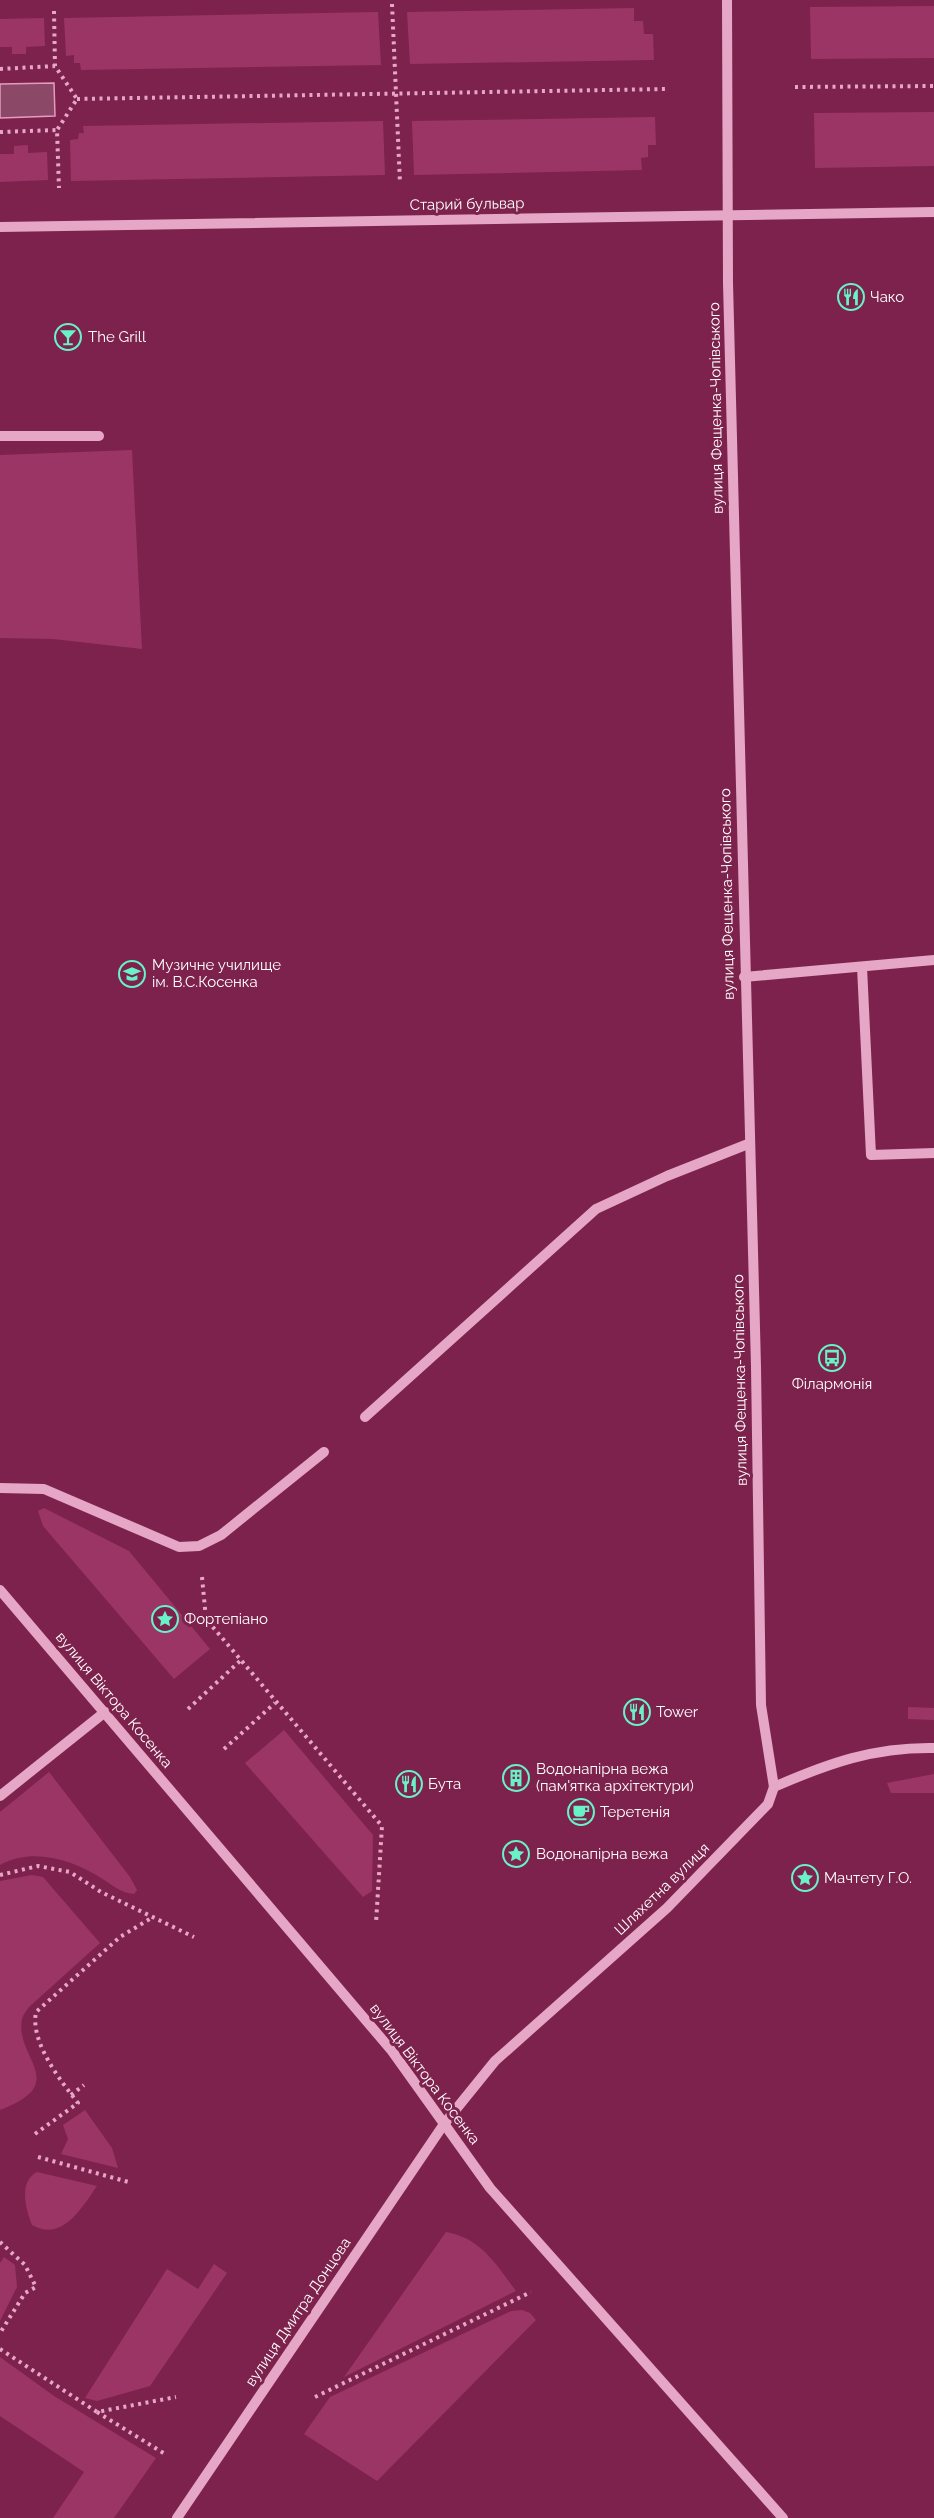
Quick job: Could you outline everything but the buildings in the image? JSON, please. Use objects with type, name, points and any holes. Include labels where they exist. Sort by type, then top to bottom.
[{"type":"street","name":"вулиця Фещенка-Чопівського","points":[[727,0],[726,215],[748,1144],[756,1378],[761,1705],[774,1787]]},
{"type":"street","name":"Старий бульвар","points":[[0,226],[934,212]]},
{"type":"street","points":[[0,436],[99,436]]},
{"type":"street","points":[[744,977],[934,960]]},
{"type":"street","points":[[861,967],[871,1155],[934,1152]]},
{"type":"street","points":[[365,1417],[596,1209],[667,1176],[748,1144]]},
{"type":"street","points":[[0,1488],[44,1489],[179,1547],[199,1546],[221,1535],[324,1452]]},
{"type":"street","name":"вулиця Віктора Косенка","points":[[0,1590],[392,2051],[490,2188],[783,2518]]},
{"type":"street","points":[[0,1796],[105,1712]]},
{"type":"street","points":[[774,1787],[828,1763],[902,1748],[934,1748]]},
{"type":"street","name":"Шляхетна вулиця","points":[[444,2124],[495,2061],[667,1908],[745,1829],[768,1804],[774,1787]]},
{"type":"street","name":"вулиця Дмитра Донцова","points":[[177,2518],[444,2124]]},
{"type":"path","points":[[392,4],[400,183]]},
{"type":"path","points":[[54,11],[55,66],[77,99]]},
{"type":"path","points":[[0,69],[55,66]]},
{"type":"path","points":[[795,87],[934,86]]},
{"type":"path","points":[[77,99],[666,89]]},
{"type":"path","points":[[60,188],[57,130],[77,99]]},
{"type":"path","points":[[0,132],[57,130]]},
{"type":"path","points":[[199,1546],[206,1619],[382,1826],[376,1923]]},
{"type":"path","points":[[188,1709],[240,1661]]},
{"type":"path","points":[[224,1749],[275,1702]]},
{"type":"path","points":[[0,1875],[38,1866],[70,1872],[101,1892],[194,1937]]},
{"type":"path","points":[[35,2134],[78,2103],[45,2050],[34,2023],[36,2012],[120,1938],[153,1917]]},
{"type":"path","points":[[71,2095],[84,2085]]},
{"type":"path","points":[[38,2157],[132,2183]]},
{"type":"path","points":[[0,2242],[25,2265],[36,2287],[26,2293],[0,2333]]},
{"type":"path","points":[[315,2397],[531,2292]]},
{"type":"path","points":[[0,2349],[165,2454]]},
{"type":"path","points":[[98,2412],[176,2397]]},
{"type":"shaded area","points":[[934,6],[934,58],[811,59],[810,7]]},
{"type":"shaded area","points":[[634,8],[634,21],[643,21],[644,34],[653,34],[654,60],[410,64],[407,12]]},
{"type":"shaded area","points":[[378,12],[381,65],[81,70],[80,63],[74,63],[74,55],[66,56],[64,18]]},
{"type":"shaded area","points":[[44,18],[45,46],[26,47],[26,54],[12,54],[12,47],[0,47],[0,19]]},
{"type":"shaded area","points":[[54,83],[55,116],[0,118],[0,84]]},
{"type":"shaded area","points":[[934,112],[934,166],[815,168],[814,113]]},
{"type":"shaded area","points":[[655,117],[656,145],[648,145],[648,157],[641,158],[642,170],[414,175],[412,121]]},
{"type":"shaded area","points":[[383,121],[385,175],[71,181],[70,140],[78,139],[79,133],[84,133],[83,126]]},
{"type":"shaded area","points":[[28,145],[28,153],[47,152],[48,180],[0,182],[0,154],[14,154],[14,146]]},
{"type":"shaded area","points":[[132,450],[142,649],[53,639],[0,638],[0,455]]},
{"type":"shaded area","points":[[44,1508],[129,1551],[210,1649],[174,1679],[43,1526],[38,1511]]},
{"type":"shaded area","points":[[908,1707],[934,1708],[934,1720],[908,1719]]},
{"type":"shaded area","points":[[284,1730],[373,1835],[372,1891],[363,1897],[245,1763]]},
{"type":"shaded area","points":[[49,1772],[130,1877],[137,1890],[134,1894],[121,1890],[78,1866],[52,1858],[26,1857],[0,1865],[0,1812]]},
{"type":"shaded area","points":[[934,1774],[934,1793],[891,1793],[887,1783]]},
{"type":"shaded area","points":[[32,1875],[43,1877],[100,1943],[24,2014],[22,2033],[35,2069],[36,2080],[33,2090],[21,2100],[0,2110],[0,1881]]},
{"type":"shaded area","points":[[85,2110],[112,2148],[118,2168],[61,2154],[68,2139],[63,2125]]},
{"type":"shaded area","points":[[37,2172],[97,2186],[70,2220],[53,2229],[43,2229],[32,2225],[25,2196],[27,2182]]},
{"type":"shaded area","points":[[446,2232],[458,2235],[478,2246],[494,2262],[516,2291],[344,2377]]},
{"type":"shaded area","points":[[4,2257],[15,2265],[17,2287],[0,2321],[0,2263]]},
{"type":"shaded area","points":[[214,2264],[227,2273],[150,2386],[97,2401],[85,2398],[167,2269],[198,2289]]},
{"type":"shaded area","points":[[522,2310],[530,2313],[536,2320],[377,2481],[304,2434],[330,2397],[511,2311]]},
{"type":"shaded area","points":[[0,2357],[54,2396],[156,2458],[114,2518],[53,2518],[84,2472],[0,2416]]},
{"type":"place","name":"Чако","points":[[851,297]]},
{"type":"place","name":"The Grill","points":[[68,337]]},
{"type":"place","name":"Музичне училище ім. В.С.Косенка","points":[[132,974]]},
{"type":"place","name":"Філармонія","points":[[832,1358]]},
{"type":"place","name":"Фортепіано","points":[[165,1619]]},
{"type":"place","name":"Tower","points":[[637,1712]]},
{"type":"place","name":"Водонапірна вежа (пам'ятка архітектури)","points":[[516,1778]]},
{"type":"place","name":"Бута","points":[[409,1784]]},
{"type":"place","name":"Теретенія","points":[[581,1812]]},
{"type":"place","name":"Водонапірна вежа","points":[[516,1854]]},
{"type":"place","name":"Мачтету Г.О.","points":[[805,1878]]}]
